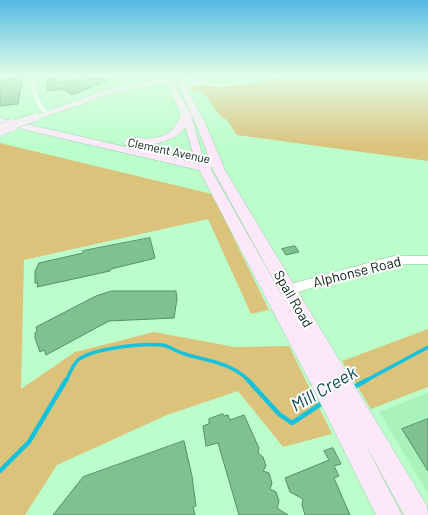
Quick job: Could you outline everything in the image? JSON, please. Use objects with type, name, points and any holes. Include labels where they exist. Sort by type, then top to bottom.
[{"type":"main road","points":[[0,130],[89,99]]},
{"type":"main road","name":"Spall Road","points":[[181,99],[205,161],[330,380],[350,418],[389,515]]},
{"type":"main road","name":"Spall Road","points":[[181,99],[205,161],[228,186],[287,290],[330,380]]},
{"type":"main road","points":[[128,143],[152,142],[170,137],[180,130],[186,114]]},
{"type":"main road","name":"Clement Avenue","points":[[0,116],[205,161]]},
{"type":"main road","name":"Clement Avenue","points":[[0,121],[192,166],[205,161]]},
{"type":"main road","name":"Spall Road","points":[[350,418],[418,515]]},
{"type":"street","points":[[36,99],[46,113]]},
{"type":"street","name":"Alphonse Road","points":[[287,290],[394,260],[428,260]]},
{"type":"shaded area","points":[[208,99],[428,99],[428,161],[237,135],[227,120],[221,117]]},
{"type":"shaded area","points":[[0,143],[212,194],[269,310],[251,314],[208,219],[24,260],[21,389],[75,352],[154,332],[235,347],[289,346],[332,434],[283,447],[238,391],[167,415],[57,465],[25,515],[0,515]]},
{"type":"shaded area","points":[[428,329],[428,387],[371,409],[342,361]]},
{"type":"shaded area","points":[[428,393],[428,494],[379,412]]},
{"type":"building","points":[[0,99],[19,99],[18,104],[0,106]]},
{"type":"building","points":[[150,238],[155,258],[111,269],[110,271],[37,287],[38,283],[35,283],[35,271],[39,263],[83,253],[83,251]]},
{"type":"building","points":[[295,246],[299,252],[286,255],[282,249]]},
{"type":"building","points":[[112,291],[176,291],[177,299],[174,318],[109,321],[46,355],[44,350],[40,352],[35,338],[35,333],[37,331],[36,327],[96,296]]},
{"type":"building","points":[[223,414],[224,416],[228,415],[230,420],[244,415],[259,448],[258,453],[263,457],[266,466],[263,471],[269,473],[272,483],[270,489],[276,492],[279,501],[277,508],[288,515],[239,515],[218,443],[206,446],[203,426],[209,424],[209,419]]},
{"type":"building","points":[[428,419],[428,471],[402,429]]},
{"type":"building","points":[[184,441],[192,476],[196,506],[193,507],[195,515],[53,515],[83,477]]},
{"type":"building","points":[[333,448],[341,464],[334,466],[339,476],[334,478],[350,515],[305,515],[302,505],[303,499],[290,492],[285,478],[329,460],[324,451]]},
{"type":"waterway","name":"Mill Creek","points":[[66,381],[76,362],[85,356],[106,349],[154,345],[162,345],[182,353],[228,366],[243,375],[248,380]]},
{"type":"waterway","name":"Mill Creek","points":[[365,381],[428,347]]},
{"type":"waterway","name":"Mill Creek","points":[[0,471],[29,442],[66,380]]},
{"type":"waterway","name":"Mill Creek","points":[[248,380],[279,414],[292,423],[324,402]]},
{"type":"waterway","name":"Mill Creek","points":[[352,388],[367,380]]}]
